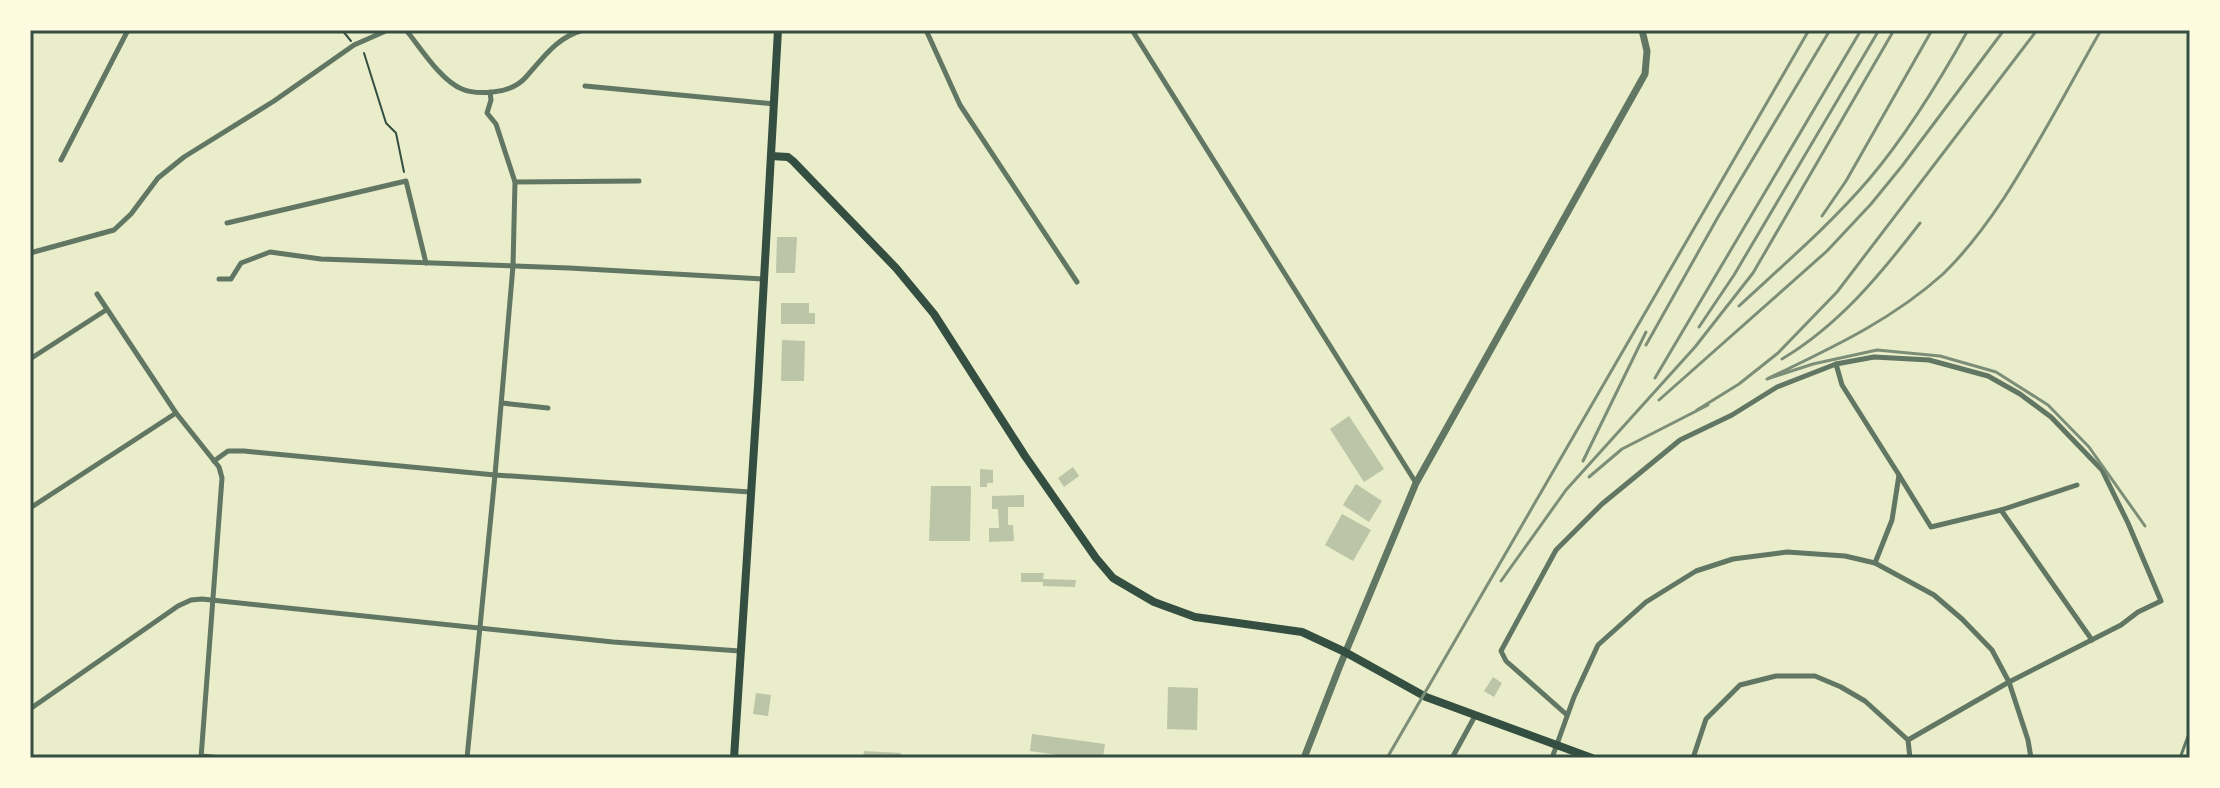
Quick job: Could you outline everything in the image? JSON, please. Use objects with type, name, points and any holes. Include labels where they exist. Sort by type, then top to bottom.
[{"type":"main road","points":[[734,758],[778,30]]},
{"type":"main road","points":[[771,156],[788,157],[793,161],[916,290],[957,347],[1049,491],[1113,578],[1173,610],[1218,622],[1302,632],[1415,691],[1592,758]]},
{"type":"street","points":[[61,160],[128,30]]},
{"type":"street","points":[[30,253],[114,230],[131,214],[158,178],[184,157],[274,101],[354,45],[388,30]]},
{"type":"street","points":[[406,30],[436,67],[459,89],[472,92],[508,89],[523,81],[557,42],[583,30]]},
{"type":"street","points":[[926,30],[960,105],[1077,282]]},
{"type":"street","points":[[1132,30],[1416,483]]},
{"type":"street","points":[[1304,758],[1416,483],[1645,74],[1647,51],[1642,30]]},
{"type":"street","points":[[585,86],[774,104]]},
{"type":"street","points":[[467,758],[513,266],[515,182],[496,124],[487,113],[490,92]]},
{"type":"street","points":[[227,223],[406,181],[426,263]]},
{"type":"street","points":[[515,182],[639,181]]},
{"type":"street","points":[[219,279],[231,279],[241,263],[270,252],[321,259],[763,279]]},
{"type":"street","points":[[97,294],[176,413],[219,467],[222,478],[202,757],[221,758]]},
{"type":"street","points":[[30,359],[106,310]]},
{"type":"street","points":[[1567,715],[1506,661],[1501,651],[1556,550],[1602,504],[1680,440],[1732,415],[1777,387],[1836,364],[1874,357],[1929,360],[1988,376],[2051,417],[2102,470],[2161,601],[1908,740]]},
{"type":"street","points":[[1836,364],[1842,385],[1931,527],[2001,510],[2077,485]]},
{"type":"street","points":[[501,403],[548,408]]},
{"type":"street","points":[[30,508],[176,413]]},
{"type":"street","points":[[214,461],[228,451],[244,451],[495,475],[750,492]]},
{"type":"street","points":[[1875,563],[1892,520],[1899,475]]},
{"type":"street","points":[[2001,510],[2092,640]]},
{"type":"street","points":[[1552,758],[1598,645],[1646,602],[1696,571],[1733,559],[1787,552],[1845,556],[1875,563],[1934,595],[1992,650],[2009,682],[2031,758]]},
{"type":"street","points":[[30,709],[191,600],[212,599],[480,629],[741,651]]},
{"type":"street","points":[[1693,758],[1706,719],[1740,685],[1776,676],[1815,676],[1865,701],[1908,740],[1910,758]]},
{"type":"street","points":[[1452,758],[1475,716]]},
{"type":"lane","points":[[2180,758],[2190,731]]},
{"type":"path","points":[[342,30],[354,45]]},
{"type":"path","points":[[364,53],[386,123],[396,133],[406,181]]},
{"type":"building","points":[[777,237],[797,237],[795,273],[776,273]]},
{"type":"building","points":[[781,303],[809,303],[809,313],[815,313],[815,324],[781,324]]},
{"type":"building","points":[[782,340],[805,341],[804,381],[781,381]]},
{"type":"building","points":[[1349,416],[1384,469],[1364,482],[1330,429]]},
{"type":"building","points":[[1073,467],[1079,476],[1064,487],[1058,478]]},
{"type":"building","points":[[980,469],[993,470],[993,483],[987,483],[987,487],[980,487]]},
{"type":"building","points":[[1356,484],[1382,501],[1369,522],[1343,505]]},
{"type":"building","points":[[931,486],[971,486],[970,541],[929,541]]},
{"type":"building","points":[[1024,495],[1024,507],[1008,507],[1008,525],[1013,525],[1014,541],[989,542],[989,528],[999,528],[998,509],[992,509],[992,496]]},
{"type":"building","points":[[1342,514],[1371,530],[1353,561],[1325,545]]},
{"type":"building","points":[[1021,573],[1044,573],[1043,579],[1076,580],[1075,587],[1021,582]]},
{"type":"building","points":[[1493,677],[1502,683],[1494,697],[1484,691]]},
{"type":"building","points":[[1168,687],[1198,688],[1197,730],[1167,729]]},
{"type":"building","points":[[756,693],[771,695],[768,716],[753,714]]},
{"type":"building","points":[[1032,734],[1105,744],[1103,758],[1030,751]]},
{"type":"building","points":[[864,751],[901,753],[900,758],[863,758]]},
{"type":"railway","points":[[1387,758],[1809,30]]},
{"type":"railway","points":[[1646,345],[1830,30]]},
{"type":"railway","points":[[1655,378],[1861,30]]},
{"type":"railway","points":[[1699,327],[1734,275],[1879,30]]},
{"type":"railway","points":[[1501,581],[1566,490],[1695,347],[1753,273],[1894,30]]},
{"type":"railway","points":[[1822,216],[1846,181],[1932,30]]},
{"type":"railway","points":[[1739,306],[1823,228],[1870,178],[1922,107],[1968,30]]},
{"type":"railway","points":[[1659,400],[1827,251],[1871,204],[2004,30]]},
{"type":"railway","points":[[1697,410],[1739,384],[1778,353],[1837,292],[2037,30]]},
{"type":"railway","points":[[2101,30],[2004,198],[1976,238],[1952,265],[1923,291],[1881,320],[1767,379],[1813,364],[1877,350],[1940,356],[1996,372],[2048,405],[2089,447],[2145,526]]},
{"type":"railway","points":[[1782,359],[1840,315],[1874,280],[1920,223]]},
{"type":"railway","points":[[1583,461],[1646,332]]},
{"type":"railway","points":[[1589,477],[1622,449],[1708,405]]}]
